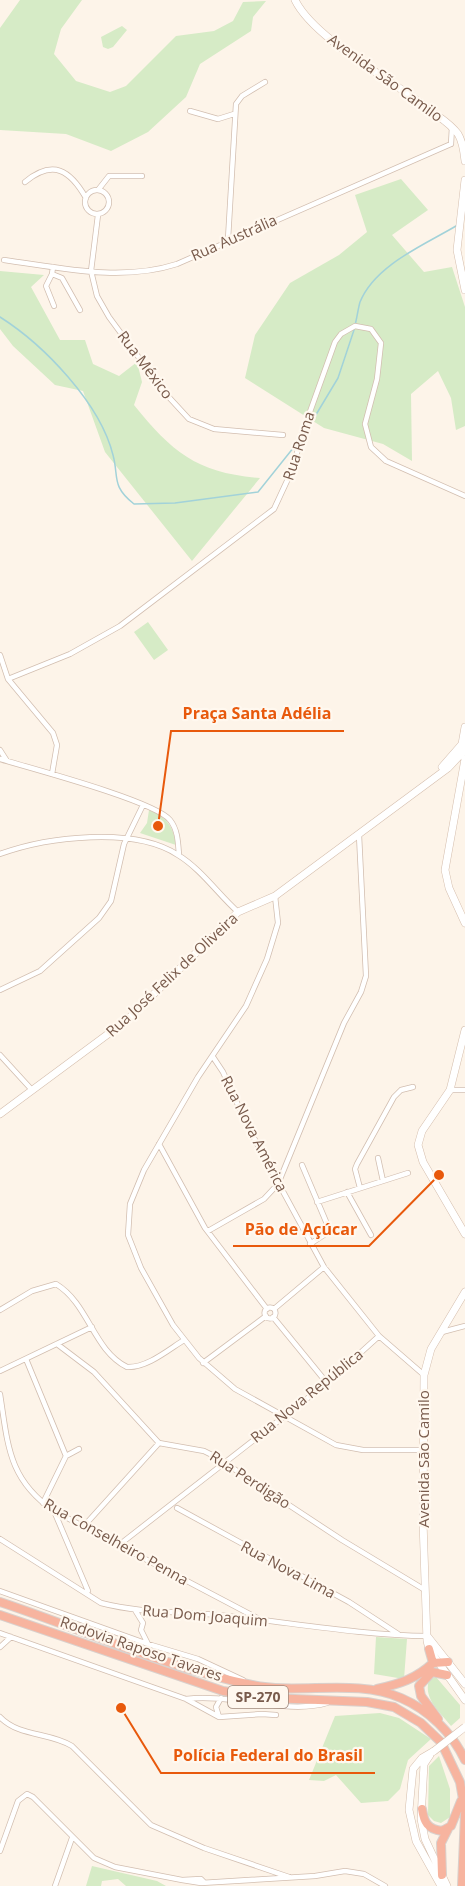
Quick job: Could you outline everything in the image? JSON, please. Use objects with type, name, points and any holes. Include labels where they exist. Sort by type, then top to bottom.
[{"type":"highway","name":"Rodovia Raposo Tavares","points":[[0,1602],[178,1664],[253,1685],[277,1689],[373,1690],[412,1703],[443,1727],[457,1744],[465,1760]]},
{"type":"highway","name":"Rodovia Raposo Tavares","points":[[0,1615],[199,1684],[240,1694],[382,1704],[394,1707],[421,1723],[447,1751],[463,1795],[465,1812],[462,1886]]},
{"type":"highway","points":[[373,1690],[410,1680],[440,1662],[429,1649]]},
{"type":"highway","points":[[443,1727],[421,1695],[419,1686],[432,1672],[447,1675]]},
{"type":"highway","points":[[457,1744],[465,1750]]},
{"type":"highway","points":[[442,1875],[441,1844],[458,1814],[463,1795]]},
{"type":"highway","points":[[422,1809],[424,1821],[428,1826],[435,1830],[448,1829]]},
{"type":"main road","name":"Avenida São Camilo","points":[[295,0],[320,30],[402,88],[452,127],[463,149],[465,161]]},
{"type":"main road","points":[[465,180],[457,261],[465,290]]},
{"type":"main road","points":[[465,727],[459,802],[448,845],[445,870],[449,888],[465,923]]},
{"type":"main road","name":"Rua José Felix de Oliveira","points":[[0,1114],[127,1020],[238,912],[275,896],[359,835],[463,753]]},
{"type":"main road","points":[[465,1030],[450,1090],[422,1131],[418,1145],[423,1162],[465,1234]]},
{"type":"main road","name":"Avenida São Camilo","points":[[429,1649],[425,1590],[424,1375],[431,1349],[465,1292]]},
{"type":"main road","points":[[428,1637],[447,1675],[465,1700]]},
{"type":"main road","points":[[440,1662],[465,1684]]},
{"type":"main road","points":[[441,1886],[416,1841],[409,1810],[413,1769],[422,1758],[465,1727]]},
{"type":"main road","points":[[432,1752],[424,1764],[422,1829],[447,1886]]},
{"type":"street","points":[[228,239],[234,114],[238,99],[265,82]]},
{"type":"street","points":[[190,111],[218,118],[234,114]]},
{"type":"street","points":[[452,127],[451,144],[463,149]]},
{"type":"street","name":"Rua Austrália","points":[[4,260],[91,272],[146,273],[177,264],[228,239],[349,190],[451,144]]},
{"type":"street","points":[[25,182],[40,174],[59,170],[71,176],[86,198],[87,209],[98,215]]},
{"type":"street","points":[[86,198],[91,192],[98,190],[109,177],[142,176]]},
{"type":"street","name":"Rua México","points":[[98,190],[108,196],[110,205],[105,212],[98,215],[91,272],[98,296],[109,317],[165,393],[189,418],[214,429],[283,435]]},
{"type":"street","points":[[53,267],[46,286],[54,306]]},
{"type":"street","points":[[52,274],[63,278],[80,310]]},
{"type":"street","name":"Rua Roma","points":[[9,679],[69,654],[120,626],[274,509],[293,468],[302,434],[335,342],[341,334],[355,326],[371,329],[381,343],[377,379],[365,424],[368,442],[374,452],[386,460],[465,496]]},
{"type":"street","points":[[0,655],[9,679],[53,733],[57,745],[52,774]]},
{"type":"street","points":[[0,750],[7,761]]},
{"type":"street","points":[[0,759],[143,805],[171,820],[176,831],[179,855]]},
{"type":"street","points":[[0,990],[40,971],[99,918],[113,895],[122,850],[143,805]]},
{"type":"street","points":[[208,1231],[264,1199],[278,1184],[344,1023],[361,992],[366,976],[359,835]]},
{"type":"street","points":[[0,854],[37,842],[127,838],[179,855],[238,912]]},
{"type":"street","points":[[213,1057],[246,1006],[274,943],[278,923],[275,896]]},
{"type":"street","points":[[0,1055],[32,1090]]},
{"type":"street","name":"Rua Nova América","points":[[423,1450],[348,1448],[336,1445],[235,1389],[203,1363],[184,1340],[141,1268],[128,1235],[130,1204],[144,1170],[213,1057],[227,1078],[248,1127],[324,1267],[379,1336],[424,1375]]},
{"type":"street","points":[[360,1188],[355,1169],[357,1164],[394,1097],[401,1090],[413,1087]]},
{"type":"street","points":[[450,1090],[465,1090]]},
{"type":"street","points":[[159,1144],[208,1231],[267,1309],[274,1310]]},
{"type":"street","points":[[378,1158],[383,1180]]},
{"type":"street","points":[[302,1165],[330,1232],[310,1244]]},
{"type":"street","points":[[317,1202],[408,1173]]},
{"type":"street","points":[[347,1192],[371,1234]]},
{"type":"street","points":[[273,1317],[274,1310],[324,1267]]},
{"type":"street","points":[[0,1310],[32,1290],[56,1284],[75,1299],[115,1358],[127,1367],[138,1365],[164,1353],[184,1340]]},
{"type":"street","points":[[266,1316],[267,1309]]},
{"type":"street","points":[[203,1363],[266,1316],[273,1317],[327,1383]]},
{"type":"street","points":[[442,1332],[465,1326]]},
{"type":"street","points":[[0,1371],[92,1327]]},
{"type":"street","name":"Rua Nova República","points":[[119,1545],[327,1383],[379,1336]]},
{"type":"street","points":[[57,1344],[94,1372],[159,1443],[84,1526]]},
{"type":"street","points":[[26,1359],[66,1456]]},
{"type":"street","name":"Rua Conselheiro Penna","points":[[0,1394],[9,1451],[28,1491],[54,1511],[264,1621]]},
{"type":"street","name":"Rua Perdigão","points":[[159,1443],[204,1451],[226,1463],[342,1540],[425,1590]]},
{"type":"street","points":[[43,1503],[66,1456],[80,1449]]},
{"type":"street","name":"Rua Nova Lima","points":[[177,1508],[349,1602],[398,1634]]},
{"type":"street","points":[[54,1511],[89,1593]]},
{"type":"street","name":"Rua Dom Joaquim","points":[[0,1539],[89,1593],[101,1603],[154,1613],[207,1614],[428,1637]]},
{"type":"street","points":[[0,1591],[148,1644],[198,1659],[253,1685]]},
{"type":"street","points":[[135,1610],[143,1623]]},
{"type":"street","points":[[132,1638],[154,1613]]},
{"type":"street","points":[[141,1629],[148,1644]]},
{"type":"street","points":[[0,1633],[186,1699],[219,1717],[276,1715]]},
{"type":"street","points":[[0,1647],[5,1640],[12,1637]]},
{"type":"street","points":[[219,1717],[216,1707],[221,1698]]},
{"type":"street","points":[[186,1699],[221,1698],[287,1705],[329,1702]]},
{"type":"street","points":[[0,1717],[16,1729],[62,1740],[72,1746],[151,1825],[204,1848],[289,1877]]},
{"type":"street","points":[[0,1851],[18,1801],[27,1794],[33,1797],[72,1838],[101,1862],[182,1880],[193,1879],[204,1882],[353,1872],[374,1878],[385,1886]]},
{"type":"street","points":[[56,1886],[72,1838]]},
{"type":"green space","points":[[20,0],[82,0],[61,29],[54,54],[76,81],[110,92],[126,86],[176,36],[214,31],[233,21],[243,2],[266,1],[253,17],[251,31],[200,64],[186,97],[148,132],[111,151],[66,134],[0,130],[0,28]]},
{"type":"green space","points":[[122,26],[127,30],[113,47],[108,49],[103,47],[101,37]]},
{"type":"green space","points":[[401,179],[428,210],[392,235],[424,272],[452,267],[465,307],[465,426],[456,430],[451,398],[438,371],[411,394],[412,461],[383,444],[324,428],[245,378],[255,335],[290,283],[339,255],[367,232],[355,195]]},
{"type":"green space","points":[[0,271],[44,275],[31,287],[60,340],[85,340],[93,364],[119,376],[137,362],[142,382],[134,405],[174,448],[188,458],[219,471],[260,478],[192,561],[105,452],[83,391],[55,385],[13,346],[0,329]]},
{"type":"green space","points":[[148,622],[168,650],[154,660],[134,632]]},
{"type":"green space","points":[[149,810],[168,823],[176,845],[140,833],[147,823]]},
{"type":"green space","points":[[376,1637],[407,1639],[404,1679],[374,1674]]},
{"type":"green space","points":[[436,1677],[460,1705],[460,1718],[451,1726],[434,1705],[428,1693],[429,1680]]},
{"type":"green space","points":[[380,1713],[399,1718],[431,1739],[408,1760],[400,1789],[388,1801],[361,1803],[336,1775],[324,1781],[309,1780],[335,1716]]},
{"type":"green space","points":[[439,1756],[450,1789],[450,1817],[441,1823],[434,1821],[428,1815],[429,1766]]},
{"type":"green space","points":[[92,1866],[157,1881],[166,1886],[126,1886],[118,1879],[102,1881],[101,1886],[86,1886]]},
{"type":"waterway","points":[[355,325],[360,302],[377,277],[402,257],[456,226]]},
{"type":"waterway","points":[[0,317],[52,359],[83,396],[106,435],[113,455],[119,486],[134,504],[175,503],[258,492],[298,442]]},
{"type":"waterway","points":[[305,433],[338,378],[354,330]]},
{"type":"place","name":"Praça Santa Adélia","points":[[158,826]]},
{"type":"place","name":"Pão de Açúcar","points":[[439,1175]]},
{"type":"place","name":"Polícia Federal do Brasil","points":[[121,1708]]}]
